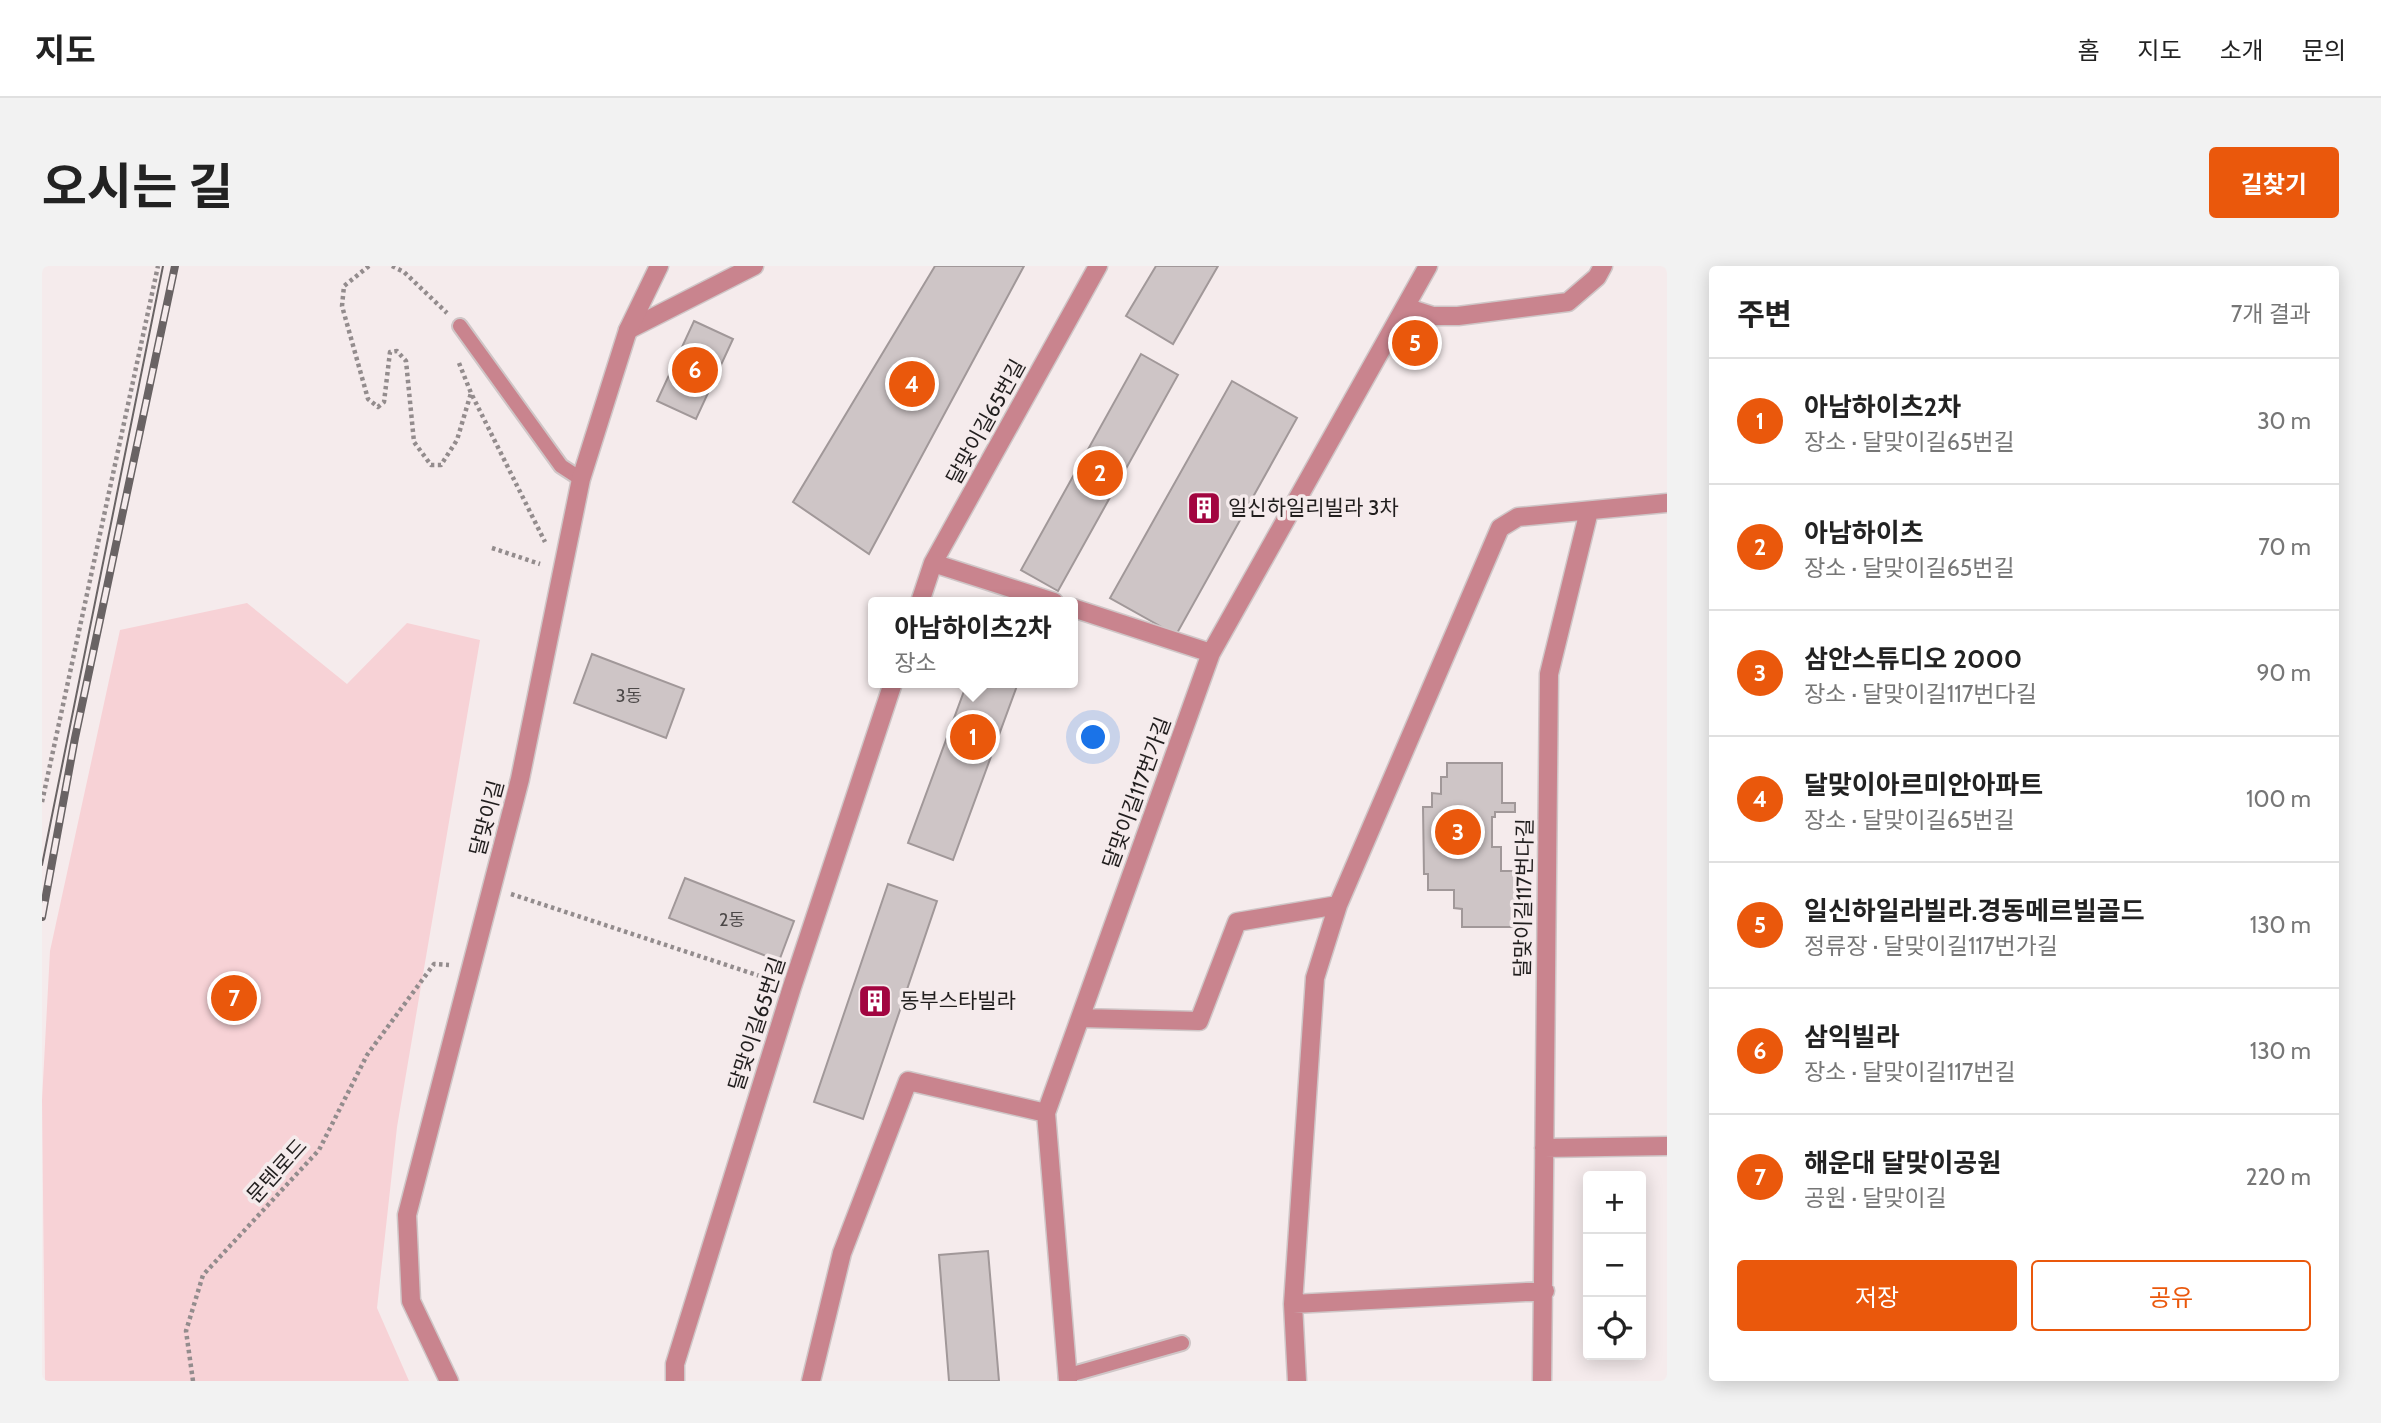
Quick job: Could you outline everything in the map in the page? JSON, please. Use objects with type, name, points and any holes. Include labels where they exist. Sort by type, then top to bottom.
[{"type":"street","name":"달맞이길","points":[[449,1381],[411,1301],[407,1215],[520,779],[581,479],[628,331],[659,266]]},
{"type":"street","points":[[628,331],[754,266]]},
{"type":"street","name":"달맞이길65번길","points":[[922,597],[933,563],[1098,266]]},
{"type":"street","name":"달맞이길117번가길","points":[[1067,1378],[1046,1113],[1211,653],[1428,266]]},
{"type":"street","points":[[1405,307],[1433,316],[1458,316],[1567,302],[1597,276],[1603,266]]},
{"type":"street","points":[[1297,1381],[1293,1304],[1315,978],[1338,905],[1500,528],[1518,517],[1667,503]]},
{"type":"street","name":"달맞이길117번다길","points":[[1542,1381],[1545,1291],[1549,674],[1589,511]]},
{"type":"street","points":[[933,563],[1038,597]]},
{"type":"street","points":[[1078,610],[1211,653]]},
{"type":"street","name":"달맞이길65번길","points":[[675,1381],[675,1364],[792,987],[891,688]]},
{"type":"street","points":[[1080,1018],[1199,1021],[1237,922],[1338,905]]},
{"type":"street","points":[[811,1381],[842,1253],[908,1081],[1046,1113]]},
{"type":"street","points":[[1544,1148],[1667,1146]]},
{"type":"street","points":[[1293,1304],[1545,1291]]},
{"type":"lane","points":[[460,326],[561,466],[581,479]]},
{"type":"lane","points":[[1067,1378],[1182,1343]]},
{"type":"path","points":[[42,802],[158,266]]},
{"type":"path","points":[[369,266],[344,286],[342,306],[368,399],[378,407],[384,402],[390,352],[397,352],[406,361],[414,442],[431,465],[441,464],[449,455],[471,393]]},
{"type":"path","points":[[392,266],[404,272],[460,326]]},
{"type":"path","points":[[458,359],[471,393],[545,541]]},
{"type":"path","points":[[492,548],[540,564]]},
{"type":"path","points":[[492,887],[792,987]]},
{"type":"path","name":"문텐로드","points":[[193,1381],[186,1331],[203,1275],[319,1150],[367,1055],[434,964],[449,965]]},
{"type":"shaded area","points":[[247,603],[347,684],[407,623],[480,640],[397,1127],[377,1308],[409,1381],[45,1381],[42,1100],[50,951],[120,630]]},
{"type":"building","points":[[935,266],[1024,266],[869,554],[793,502]]},
{"type":"building","points":[[1156,266],[1218,266],[1173,344],[1126,316]]},
{"type":"building","points":[[694,321],[733,339],[696,419],[657,401]]},
{"type":"building","points":[[1141,354],[1178,375],[1058,591],[1021,570]]},
{"type":"building","name":"일신하일리빌라 3차","points":[[1232,381],[1297,418],[1176,635],[1110,598]]},
{"type":"building","points":[[592,654],[684,689],[666,738],[574,703]]},
{"type":"building","points":[[965,688],[1016,688],[953,860],[908,843]]},
{"type":"building","points":[[1447,763],[1502,763],[1502,803],[1515,803],[1515,812],[1495,812],[1495,817],[1492,817],[1492,847],[1501,847],[1501,871],[1520,871],[1520,927],[1462,927],[1462,909],[1454,908],[1454,890],[1428,890],[1428,874],[1424,874],[1423,807],[1432,807],[1432,793],[1441,794],[1441,777],[1447,777]]},
{"type":"building","points":[[685,878],[794,921],[779,961],[669,918]]},
{"type":"building","name":"동부스타빌라","points":[[888,884],[937,901],[863,1119],[814,1102]]},
{"type":"building","points":[[988,1251],[999,1381],[949,1381],[939,1255]]},
{"type":"tram line","points":[[42,865],[163,266]]},
{"type":"railway","points":[[42,917],[75,738],[175,266]]},
{"type":"place","name":"일신하일라빌라.경동메르빌골드","points":[[1415,343]]},
{"type":"place","name":"삼익빌라","points":[[695,370]]},
{"type":"place","name":"달맞이아르미안아파트","points":[[912,384]]},
{"type":"place","name":"아남하이츠","points":[[1100,473]]},
{"type":"place","name":"일신하일리빌라 3차","points":[[1204,508]]},
{"type":"place","name":"아남하이츠2차","points":[[973,737]]},
{"type":"place","name":"삼안스튜디오 2000","points":[[1458,832]]},
{"type":"place","name":"해운대 달맞이공원","points":[[234,998]]},
{"type":"place","name":"동부스타빌라","points":[[875,1001]]}]
